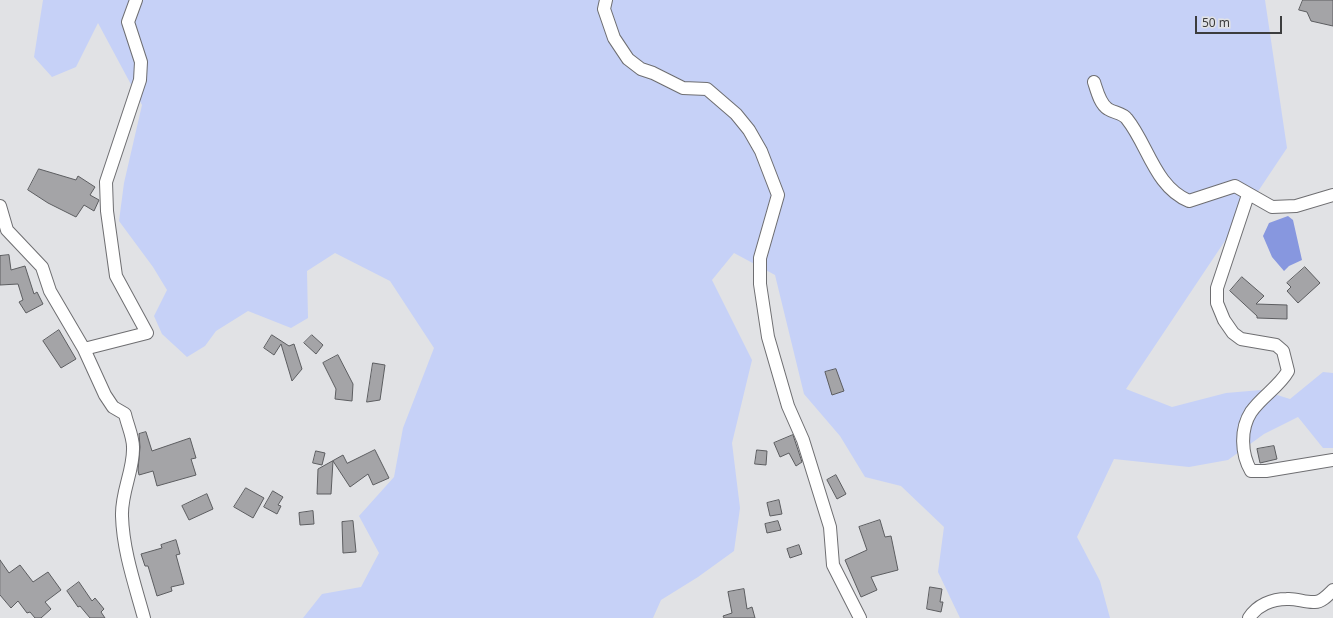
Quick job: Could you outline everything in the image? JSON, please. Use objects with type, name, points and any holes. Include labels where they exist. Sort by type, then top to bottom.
[{"type":"street","points":[[84,349],[147,333],[116,276],[107,211],[106,182],[140,80],[141,62],[128,22],[136,0]]},
{"type":"street","points":[[606,0],[604,9],[614,38],[628,59],[641,69],[653,73],[683,88],[707,89],[736,114],[749,130],[761,151],[778,195],[760,258],[760,284],[768,336],[788,406],[803,440],[830,527],[833,565],[860,618]]},
{"type":"street","points":[[1094,82],[1099,97],[1107,108],[1126,117],[1156,170],[1181,198],[1189,201],[1235,186],[1248,195],[1272,207],[1296,206],[1333,195]]},
{"type":"street","points":[[1248,195],[1217,288],[1217,303],[1224,320],[1233,333],[1241,339],[1276,344],[1283,351],[1288,371],[1282,381],[1251,412],[1242,441],[1246,462],[1251,471],[1266,471],[1333,460]]},
{"type":"street","points":[[0,206],[3,231],[42,268],[50,291],[84,349],[105,395],[113,407],[125,414],[134,446],[133,458],[123,498],[122,517],[127,552],[144,618]]},
{"type":"street","points":[[1249,618],[1254,610],[1264,603],[1286,599],[1316,602],[1324,598],[1333,590]]},
{"type":"shaded area","points":[[43,0],[1265,0],[1287,148],[1126,389],[1172,407],[1226,393],[1261,390],[1290,399],[1323,372],[1333,373],[1333,448],[1323,448],[1298,417],[1264,434],[1228,460],[1189,467],[1114,459],[1077,537],[1100,581],[1110,618],[960,618],[938,572],[944,527],[901,486],[865,477],[840,436],[804,394],[775,275],[734,253],[712,280],[752,360],[732,443],[740,508],[734,551],[698,577],[661,600],[653,618],[303,618],[322,594],[361,587],[379,553],[359,516],[394,477],[403,428],[434,348],[390,281],[335,253],[307,271],[308,318],[291,328],[248,311],[216,331],[205,346],[187,357],[162,334],[154,316],[167,290],[153,267],[119,221],[124,183],[142,105],[98,23],[76,67],[52,77],[34,57]]},
{"type":"water","points":[[1288,216],[1293,220],[1302,260],[1289,266],[1284,271],[1272,257],[1263,236],[1269,223]]},
{"type":"building","points":[[1303,0],[1333,0],[1333,26],[1311,21],[1307,12],[1299,10]]},
{"type":"building","points":[[39,169],[76,180],[78,176],[95,187],[90,195],[99,200],[94,211],[84,205],[76,217],[48,203],[28,190]]},
{"type":"building","points":[[9,255],[11,270],[25,266],[34,294],[37,292],[43,304],[26,313],[19,302],[23,300],[18,284],[0,285],[0,256]]},
{"type":"building","points":[[1305,267],[1320,283],[1298,303],[1287,291],[1291,287],[1287,283]]},
{"type":"building","points":[[1242,277],[1264,296],[1256,304],[1287,305],[1287,319],[1257,318],[1257,316],[1230,291]]},
{"type":"building","points":[[59,330],[76,359],[61,368],[43,341]]},
{"type":"building","points":[[272,335],[289,346],[294,344],[302,369],[292,381],[281,344],[274,355],[264,348]]},
{"type":"building","points":[[312,335],[323,345],[316,354],[304,343]]},
{"type":"building","points":[[338,355],[353,384],[352,401],[335,399],[336,389],[323,363]]},
{"type":"building","points":[[373,363],[385,365],[380,400],[367,402]]},
{"type":"building","points":[[836,369],[844,391],[832,395],[825,372]]},
{"type":"building","points":[[146,432],[152,451],[190,438],[196,458],[191,459],[196,475],[157,486],[153,471],[139,475],[139,434]]},
{"type":"building","points":[[793,435],[802,462],[796,466],[789,453],[780,457],[774,443]]},
{"type":"building","points":[[1274,446],[1277,459],[1260,463],[1257,449]]},
{"type":"building","points":[[375,450],[389,478],[373,485],[368,474],[350,487],[333,461],[331,494],[317,494],[318,469],[343,455],[347,463]]},
{"type":"building","points":[[757,450],[767,451],[766,465],[755,464]]},
{"type":"building","points":[[316,451],[325,453],[322,465],[313,463]]},
{"type":"building","points":[[836,475],[846,494],[837,499],[827,480]]},
{"type":"building","points":[[246,488],[264,498],[253,518],[234,507]]},
{"type":"building","points":[[273,491],[283,497],[278,505],[281,506],[277,514],[264,507]]},
{"type":"building","points":[[207,494],[213,509],[189,520],[182,506]]},
{"type":"building","points":[[779,500],[782,514],[770,516],[767,503]]},
{"type":"building","points":[[313,511],[314,524],[300,525],[299,513]]},
{"type":"building","points":[[880,520],[885,537],[891,536],[898,570],[871,577],[877,590],[861,597],[845,560],[867,550],[859,527]]},
{"type":"building","points":[[353,521],[356,552],[343,553],[342,522]]},
{"type":"building","points":[[778,521],[781,530],[767,533],[765,524]]},
{"type":"building","points":[[176,540],[180,554],[176,555],[184,584],[171,587],[172,591],[157,596],[148,566],[145,566],[141,554],[162,548],[161,545]]},
{"type":"building","points":[[799,545],[802,554],[790,558],[787,549]]},
{"type":"building","points":[[0,560],[9,573],[20,565],[33,582],[48,572],[61,590],[45,602],[51,609],[41,618],[35,618],[30,612],[27,613],[18,601],[11,608],[0,595]]},
{"type":"building","points":[[79,582],[92,601],[95,598],[104,609],[101,612],[105,618],[90,618],[80,606],[78,607],[67,591]]},
{"type":"building","points":[[930,587],[942,589],[940,602],[943,602],[941,612],[927,609]]},
{"type":"building","points":[[744,589],[747,609],[752,607],[755,618],[724,618],[723,616],[732,613],[728,592]]}]
